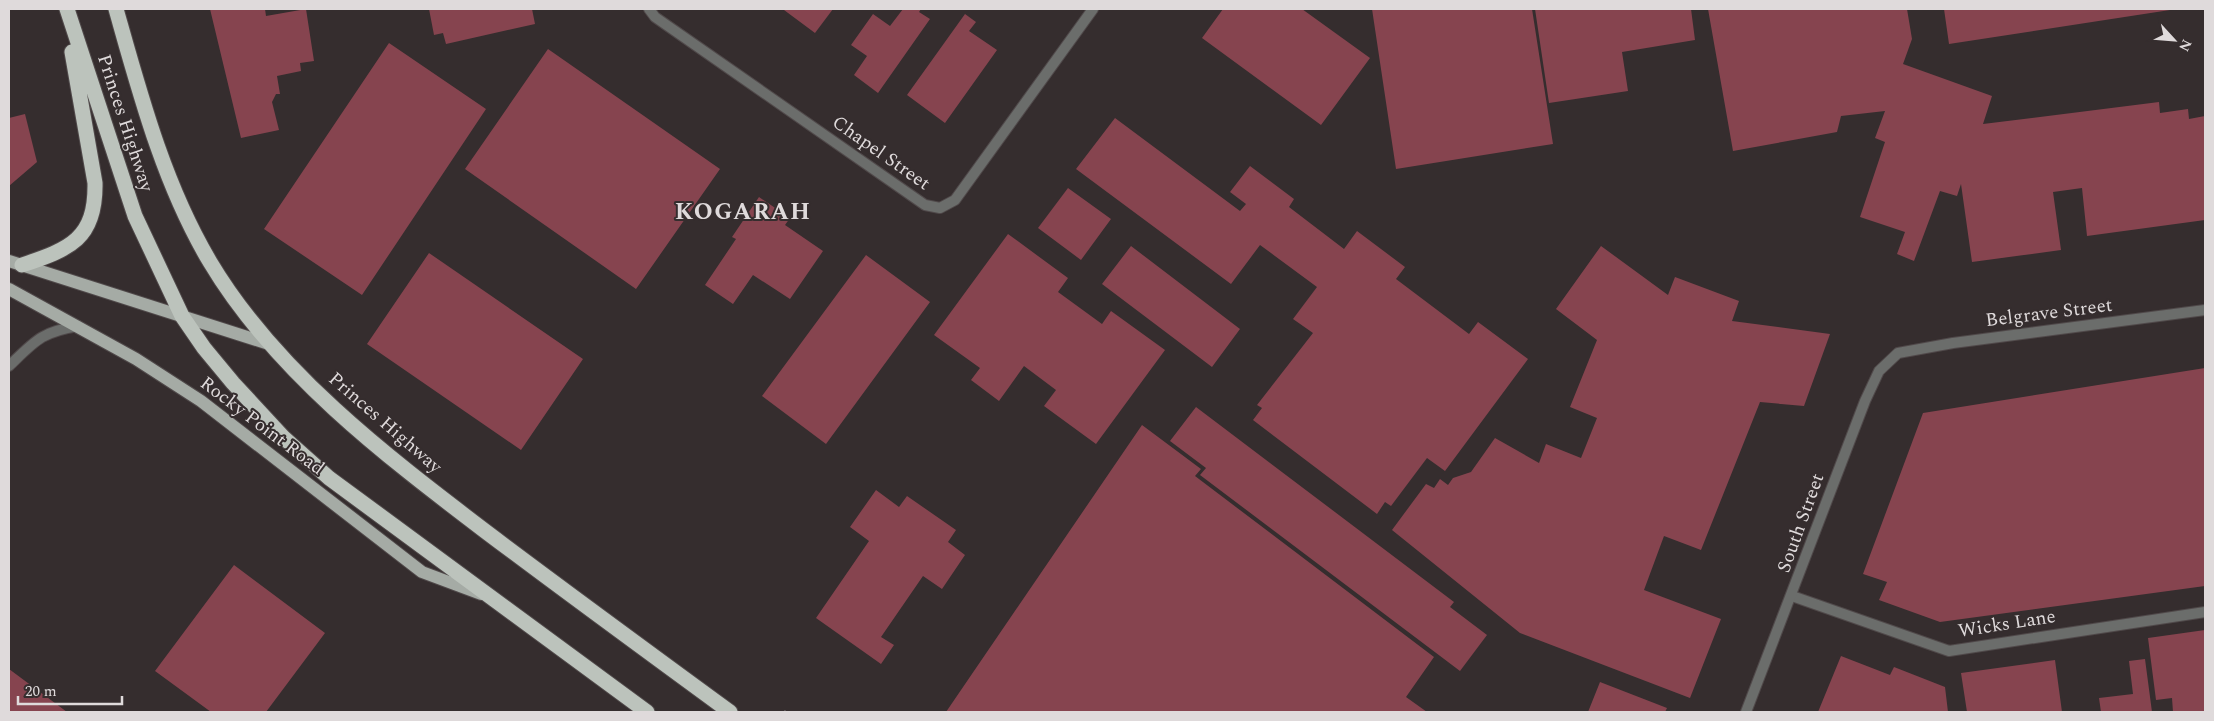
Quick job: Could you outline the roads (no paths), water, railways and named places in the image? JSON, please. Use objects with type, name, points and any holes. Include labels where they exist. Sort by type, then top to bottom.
[{"type":"highway","points":[[16,263],[66,249],[80,237],[90,221],[95,201],[95,183],[66,9]]},
{"type":"highway","name":"Princes Highway","points":[[66,9],[135,216],[182,316],[204,348],[227,376],[283,436],[330,478],[488,597],[647,712]]},
{"type":"highway","name":"Princes Highway","points":[[116,9],[165,165],[185,212],[209,262],[236,300],[272,344],[335,411],[380,450],[520,558],[730,712]]},
{"type":"main road","points":[[16,263],[272,344]]},
{"type":"main road","name":"Rocky Point Road","points":[[9,289],[79,325],[201,401],[422,572],[488,597]]},
{"type":"street","name":"Chapel Street","points":[[648,9],[655,17],[925,205],[940,208],[955,200],[1093,9]]},
{"type":"street","name":"Belgrave Street","points":[[1898,353],[1953,343],[2205,310]]},
{"type":"street","points":[[9,366],[36,340],[53,330],[79,325]]},
{"type":"street","name":"South Street","points":[[1746,712],[1792,596],[1865,401],[1879,371],[1898,353]]},
{"type":"street","name":"Wicks Lane","points":[[1792,596],[1948,651],[2205,612]]},
{"type":"district","name":"KOGARAH","points":[[743,212]]}]
